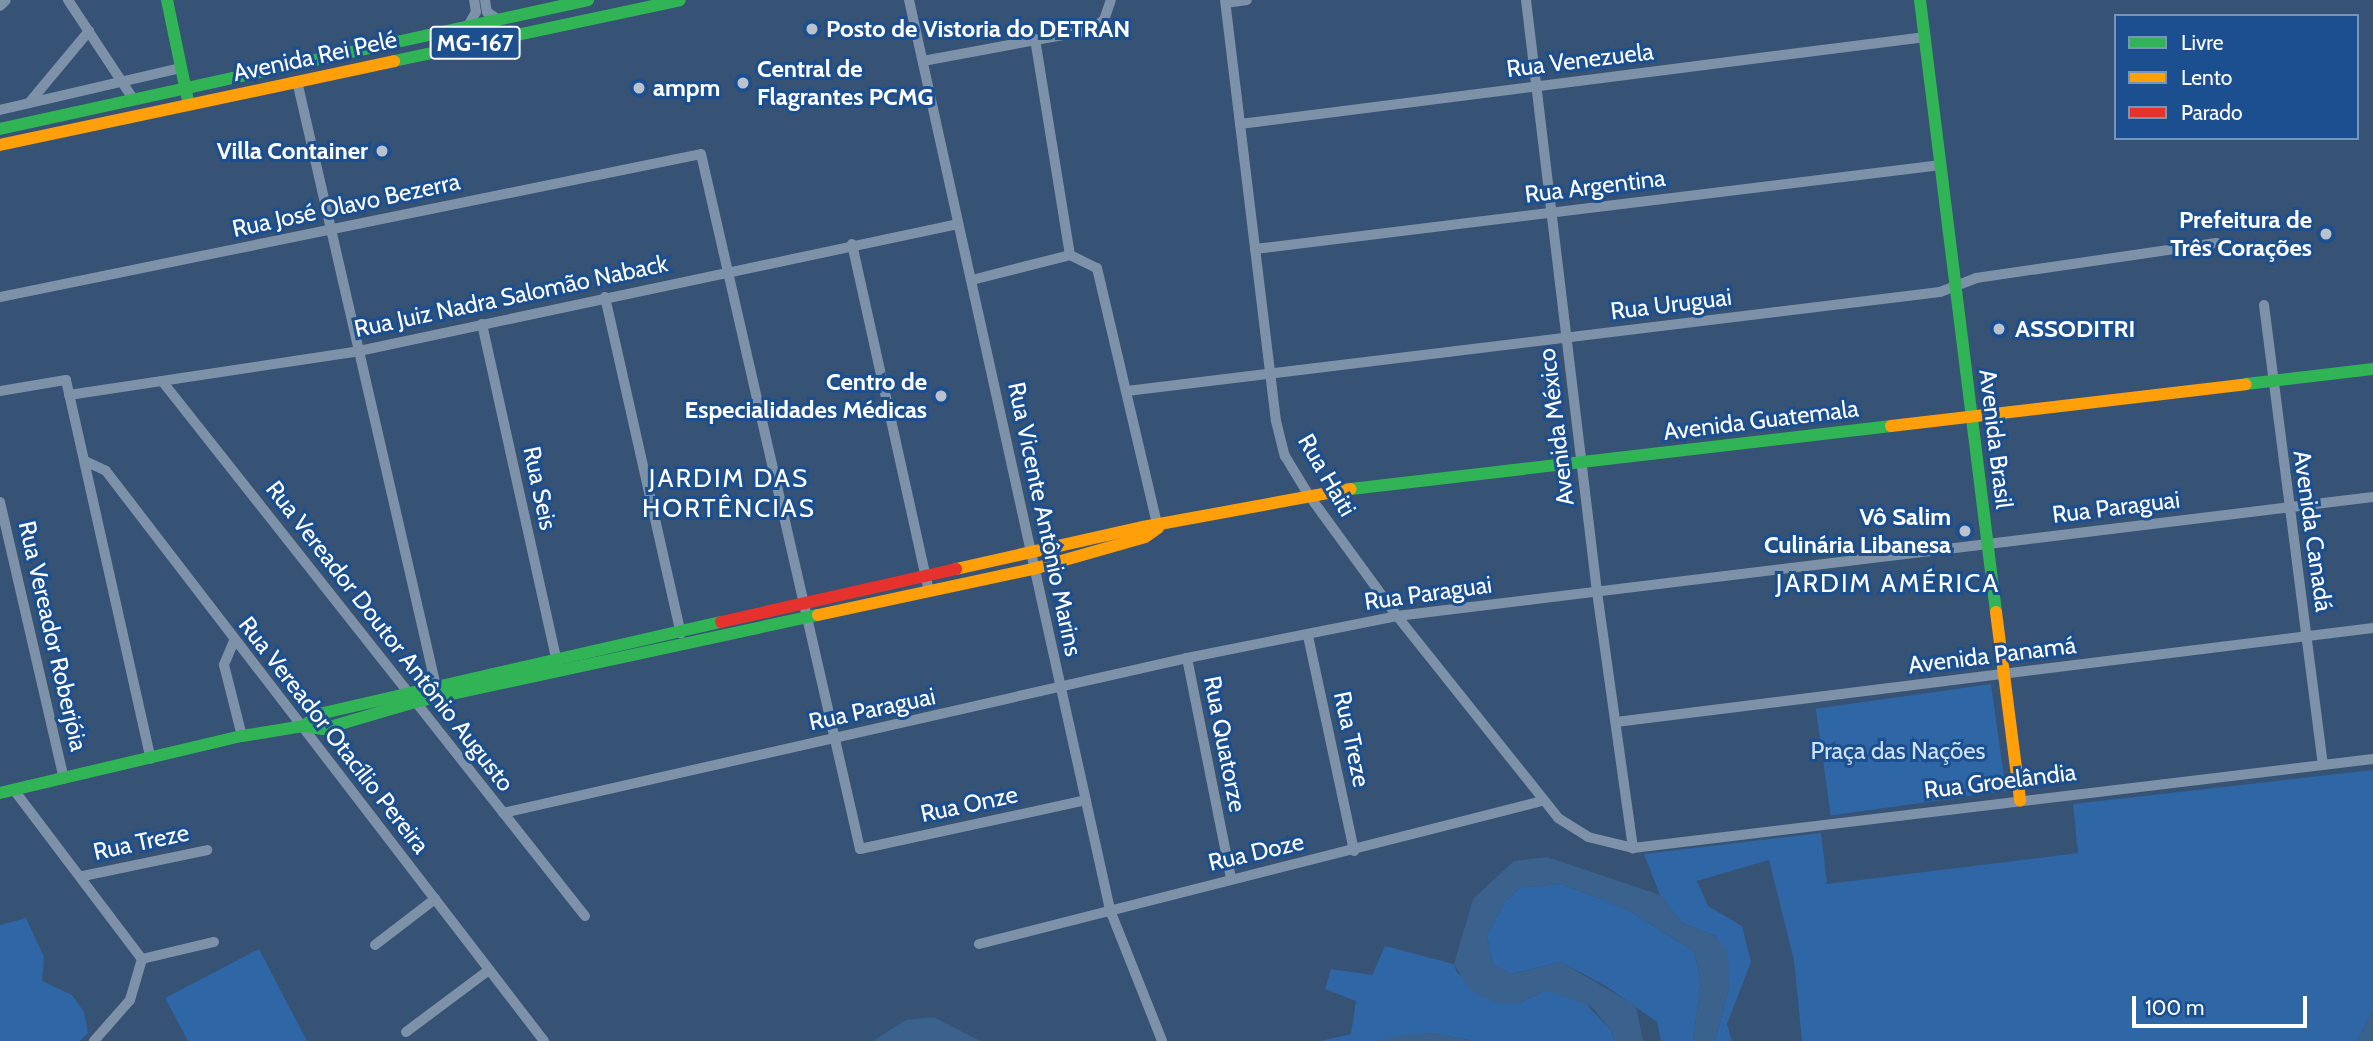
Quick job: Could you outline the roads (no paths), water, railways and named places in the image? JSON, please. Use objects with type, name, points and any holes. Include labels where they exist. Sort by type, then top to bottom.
[{"type":"street","points":[[0,6],[6,0]]},
{"type":"street","points":[[68,0],[134,100]]},
{"type":"street","points":[[167,0],[189,105]]},
{"type":"street","points":[[467,28],[476,12],[474,0]]},
{"type":"street","points":[[485,0],[487,12],[499,20]]},
{"type":"street","name":"Avenida Rei Pelé","points":[[0,130],[382,42],[467,28],[588,0]]},
{"type":"street","name":"Avenida Rei Pelé","points":[[0,145],[680,0]]},
{"type":"street","name":"Rua Vicente Antônio Marins","points":[[909,0],[1110,910],[1162,1041]]},
{"type":"street","points":[[923,61],[1090,30],[1104,20],[1111,0]]},
{"type":"street","points":[[1226,1],[1247,0]]},
{"type":"street","name":"Avenida México","points":[[1525,0],[1597,592],[1633,848]]},
{"type":"street","name":"Avenida Brasil","points":[[1920,0],[2020,800]]},
{"type":"street","name":"Rua Haiti","points":[[1226,1],[1270,374],[1285,456],[1308,495],[1397,616],[1542,802],[1588,837],[1633,848]]},
{"type":"street","points":[[29,103],[89,31]]},
{"type":"street","name":"Rua Venezuela","points":[[1240,124],[1925,37]]},
{"type":"street","points":[[1035,39],[1070,255]]},
{"type":"street","points":[[0,110],[181,68]]},
{"type":"street","points":[[297,80],[437,693]]},
{"type":"street","name":"Rua José Olavo Bezerra","points":[[0,298],[701,154],[729,272]]},
{"type":"street","name":"Rua Argentina","points":[[1255,249],[1941,164]]},
{"type":"street","name":"Rua Juiz Nadra Salomão Naback","points":[[69,395],[359,351],[852,244],[958,224]]},
{"type":"street","name":"Rua Uruguai","points":[[1127,391],[1940,292],[1976,278],[2216,243]]},
{"type":"street","points":[[852,244],[927,586]]},
{"type":"street","points":[[972,280],[1070,255],[1097,268],[1158,528]]},
{"type":"street","points":[[729,272],[834,739]]},
{"type":"street","points":[[605,297],[681,634]]},
{"type":"street","name":"Avenida Canadá","points":[[2264,305],[2287,507],[2323,763]]},
{"type":"street","name":"Rua Seis","points":[[482,324],[558,666]]},
{"type":"street","name":"Avenida Guatemala","points":[[806,613],[1145,537],[1158,528],[1308,495],[2373,369]]},
{"type":"street","points":[[0,391],[66,380],[151,759]]},
{"type":"street","name":"Rua Vereador Doutor Antônio Augusto","points":[[162,381],[586,916]]},
{"type":"street","name":"Rua Vereador Otacílio Pereira","points":[[85,461],[106,471],[544,1041]]},
{"type":"street","name":"Rua Paraguai","points":[[503,813],[1187,658],[1308,636],[1397,616],[2373,497]]},
{"type":"street","name":"Rua Vereador Roberjóia","points":[[0,502],[64,779]]},
{"type":"street","points":[[558,666],[681,634],[806,613]]},
{"type":"street","points":[[0,793],[242,737],[304,726],[323,729],[411,698],[806,613]]},
{"type":"street","name":"Avenida Panamá","points":[[1616,722],[2373,628]]},
{"type":"street","name":"Rua Treze","points":[[1308,636],[1354,851]]},
{"type":"street","points":[[234,640],[224,665],[242,737]]},
{"type":"street","name":"Rua Quatorze","points":[[1187,658],[1231,879]]},
{"type":"street","name":"Rua Onze","points":[[834,739],[860,849],[1086,800]]},
{"type":"street","name":"Rua Groelândia","points":[[1633,848],[2373,759]]},
{"type":"street","points":[[14,790],[83,876],[142,963]]},
{"type":"street","name":"Rua Doze","points":[[979,944],[1542,802]]},
{"type":"street","name":"Rua Treze","points":[[83,876],[207,850]]},
{"type":"street","points":[[375,945],[435,899]]},
{"type":"street","points":[[142,963],[214,942]]},
{"type":"street","points":[[94,1041],[130,1000],[142,963]]},
{"type":"street","points":[[406,1032],[489,970]]},
{"type":"place","name":"Posto de Vistoria do DETRAN","points":[[812,29]]},
{"type":"place","name":"Central de Flagrantes PCMG","points":[[743,83]]},
{"type":"place","name":"ampm","points":[[639,88]]},
{"type":"place","name":"Villa Container","points":[[382,151]]},
{"type":"place","name":"Prefeitura de Três Corações","points":[[2326,234]]},
{"type":"place","name":"ASSODITRI","points":[[1999,329]]},
{"type":"place","name":"Centro de Especialidades Médicas","points":[[941,396]]},
{"type":"place","name":"Vô Salim Culinária Libanesa","points":[[1965,531]]},
{"type":"district","name":"JARDIM DAS HORTÊNCIAS","points":[[729,494]]},
{"type":"district","name":"JARDIM AMÉRICA","points":[[1888,584]]},
{"type":"park label","name":"Praça das Nações","points":[[1898,751]]}]
